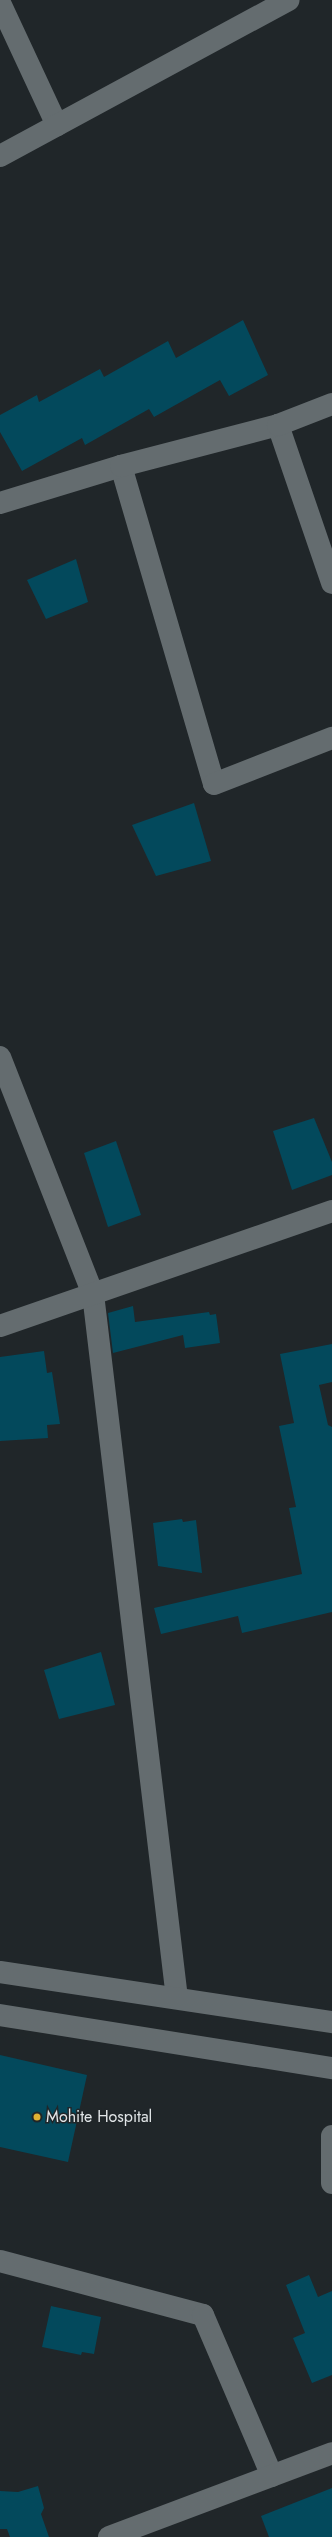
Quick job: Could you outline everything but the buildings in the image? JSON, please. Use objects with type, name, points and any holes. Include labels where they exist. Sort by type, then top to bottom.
[{"type":"street","points":[[0,156],[289,0]]},
{"type":"street","points":[[0,3],[57,125]]},
{"type":"street","points":[[0,503],[121,466],[278,425],[332,404]]},
{"type":"street","points":[[278,425],[332,583]]},
{"type":"street","points":[[121,466],[214,784],[332,738]]},
{"type":"street","points":[[0,1057],[93,1294],[177,1998]]},
{"type":"street","points":[[0,1326],[332,1211]]},
{"type":"street","points":[[0,1972],[332,2022]]},
{"type":"street","points":[[0,2015],[332,2068]]},
{"type":"street","points":[[332,2136],[332,2184]]},
{"type":"street","points":[[0,2261],[203,2315],[272,2476]]},
{"type":"street","points":[[109,2537],[332,2453]]},
{"type":"place","name":"Mohite Hospital","points":[[37,2117]]}]
